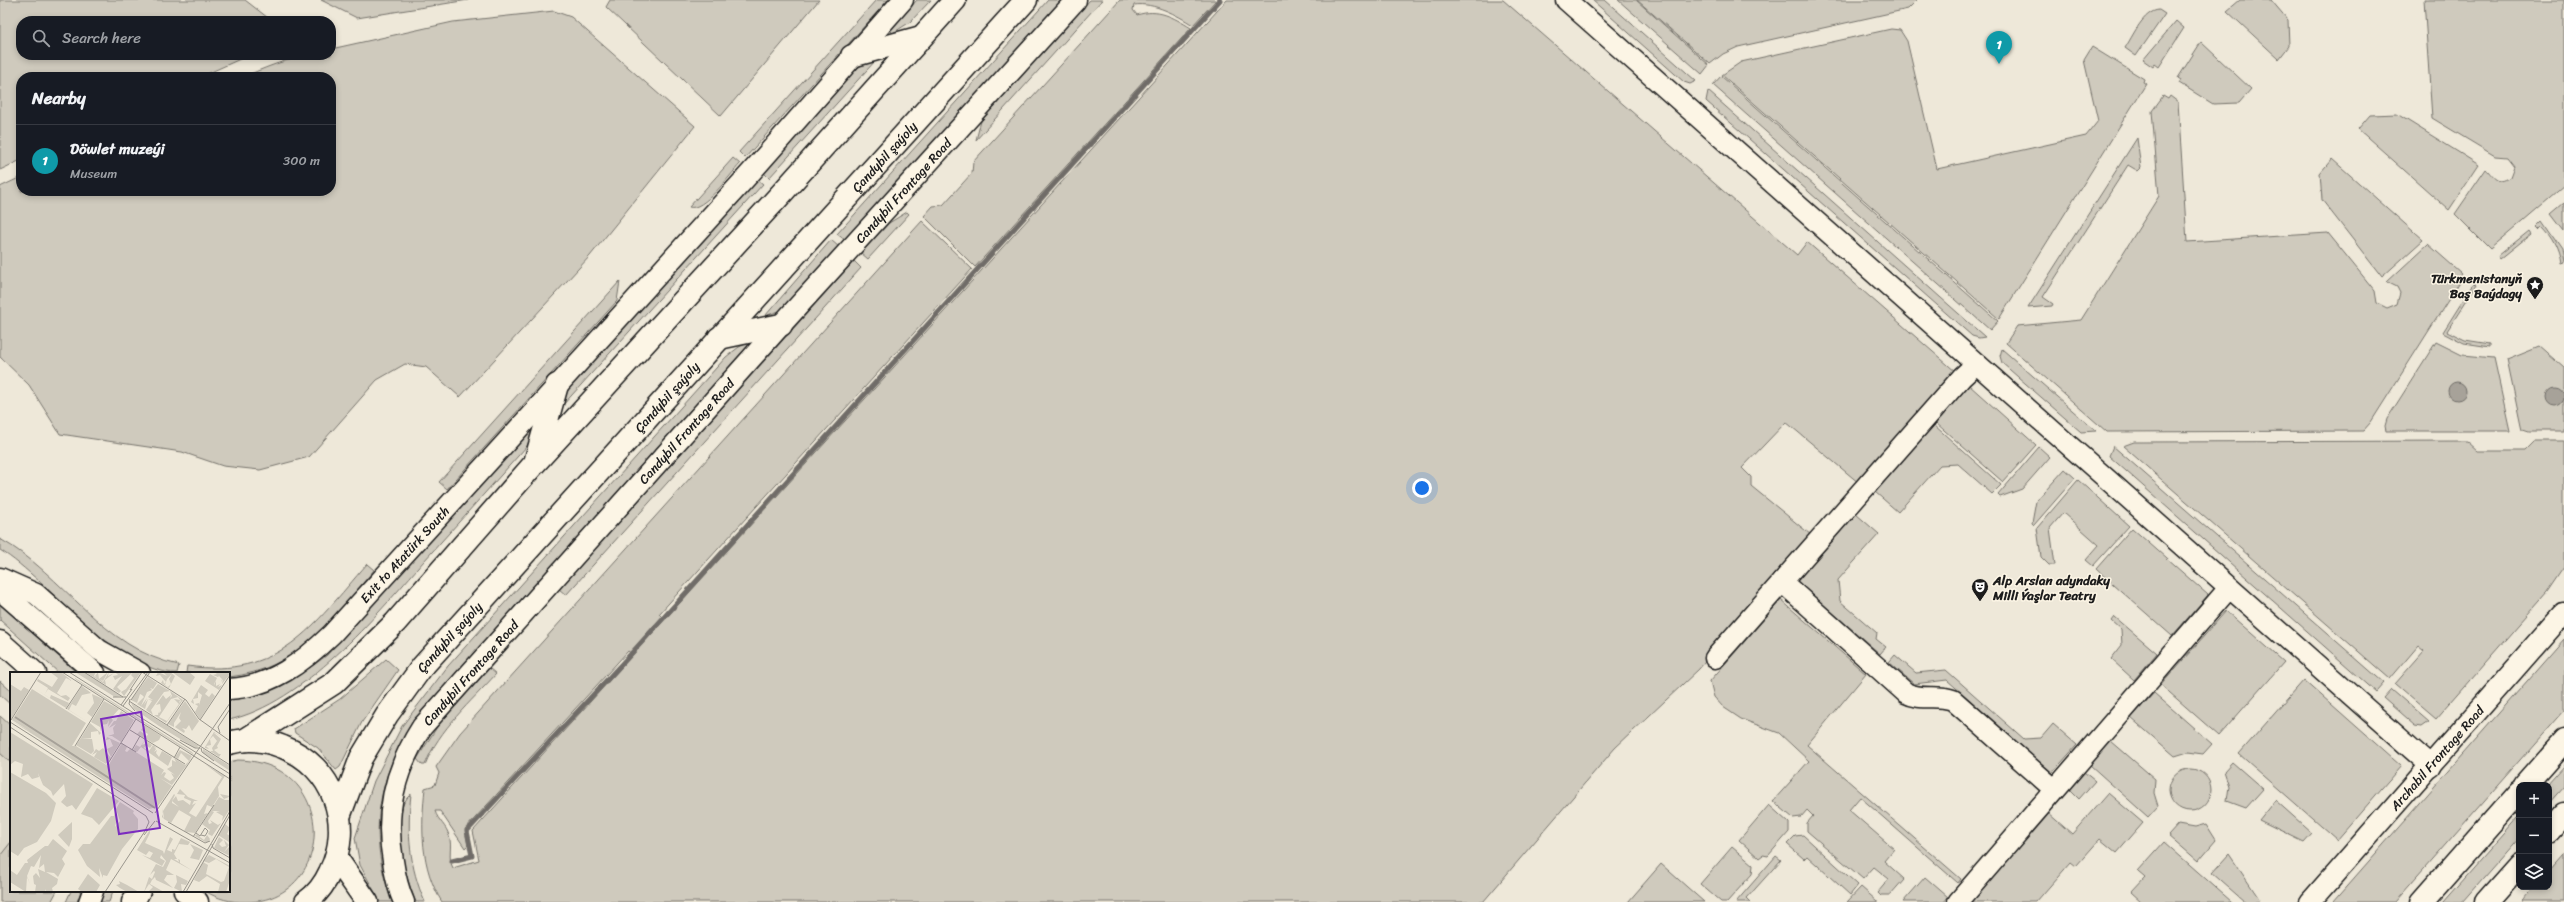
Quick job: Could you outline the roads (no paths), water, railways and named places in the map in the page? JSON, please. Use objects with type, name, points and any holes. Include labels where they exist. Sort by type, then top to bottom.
[{"type":"main road","points":[[234,741],[334,682],[367,652],[395,623],[535,463],[782,194],[954,0]]},
{"type":"main road","name":"Çandybil şaýoly","points":[[340,814],[361,758],[387,714],[422,667],[1026,0]]},
{"type":"main road","points":[[852,56],[921,37]]},
{"type":"main road","points":[[719,338],[781,325]]},
{"type":"main road","points":[[535,463],[557,385]]},
{"type":"main road","points":[[234,741],[271,742],[296,752],[316,768],[332,789],[340,814],[341,837],[337,859],[326,881],[306,902]]},
{"type":"main road","points":[[2528,782],[2564,741]]},
{"type":"main road","points":[[2422,902],[2516,795]]},
{"type":"main road","points":[[2552,828],[2564,814]]},
{"type":"main road","points":[[337,859],[367,902]]},
{"type":"main road","points":[[2486,902],[2516,868]]},
{"type":"main road","points":[[133,902],[138,892]]},
{"type":"main road","points":[[186,892],[197,902]]},
{"type":"street","points":[[557,385],[753,170],[903,0]]},
{"type":"street","name":"Candybil Frontage Road","points":[[404,902],[396,877],[391,851],[389,834],[390,808],[402,764],[414,740],[435,712],[781,325],[1076,0]]},
{"type":"street","points":[[1566,0],[2430,766]]},
{"type":"street","points":[[1715,658],[1962,377],[1976,364]]},
{"type":"street","name":"Exit to Atatürk South","points":[[230,689],[273,679],[286,673],[312,654],[557,385]]},
{"type":"street","points":[[0,578],[36,594],[99,650],[138,672]]},
{"type":"street","points":[[1782,582],[1906,693],[1915,698],[1944,697],[1953,700],[2054,789]]},
{"type":"street","points":[[1958,902],[2054,789],[2230,588]]},
{"type":"street","points":[[0,590],[94,672]]},
{"type":"street","name":"Archabil Frontage Road","points":[[2310,902],[2564,613]]},
{"type":"street","points":[[0,641],[29,669]]},
{"type":"street","points":[[89,902],[93,892]]},
{"type":"waterway","points":[[452,861],[472,856],[467,831],[630,655],[1220,0]]},
{"type":"place","name":"Döwlet muzeýi","points":[[1999,64]]},
{"type":"place","name":"Türkmenistanyň Baş Baýdagy","points":[[2535,300]]},
{"type":"place","name":"Alp Arslan adyndaky Milli Ýaşlar Teatry","points":[[1980,602]]}]
